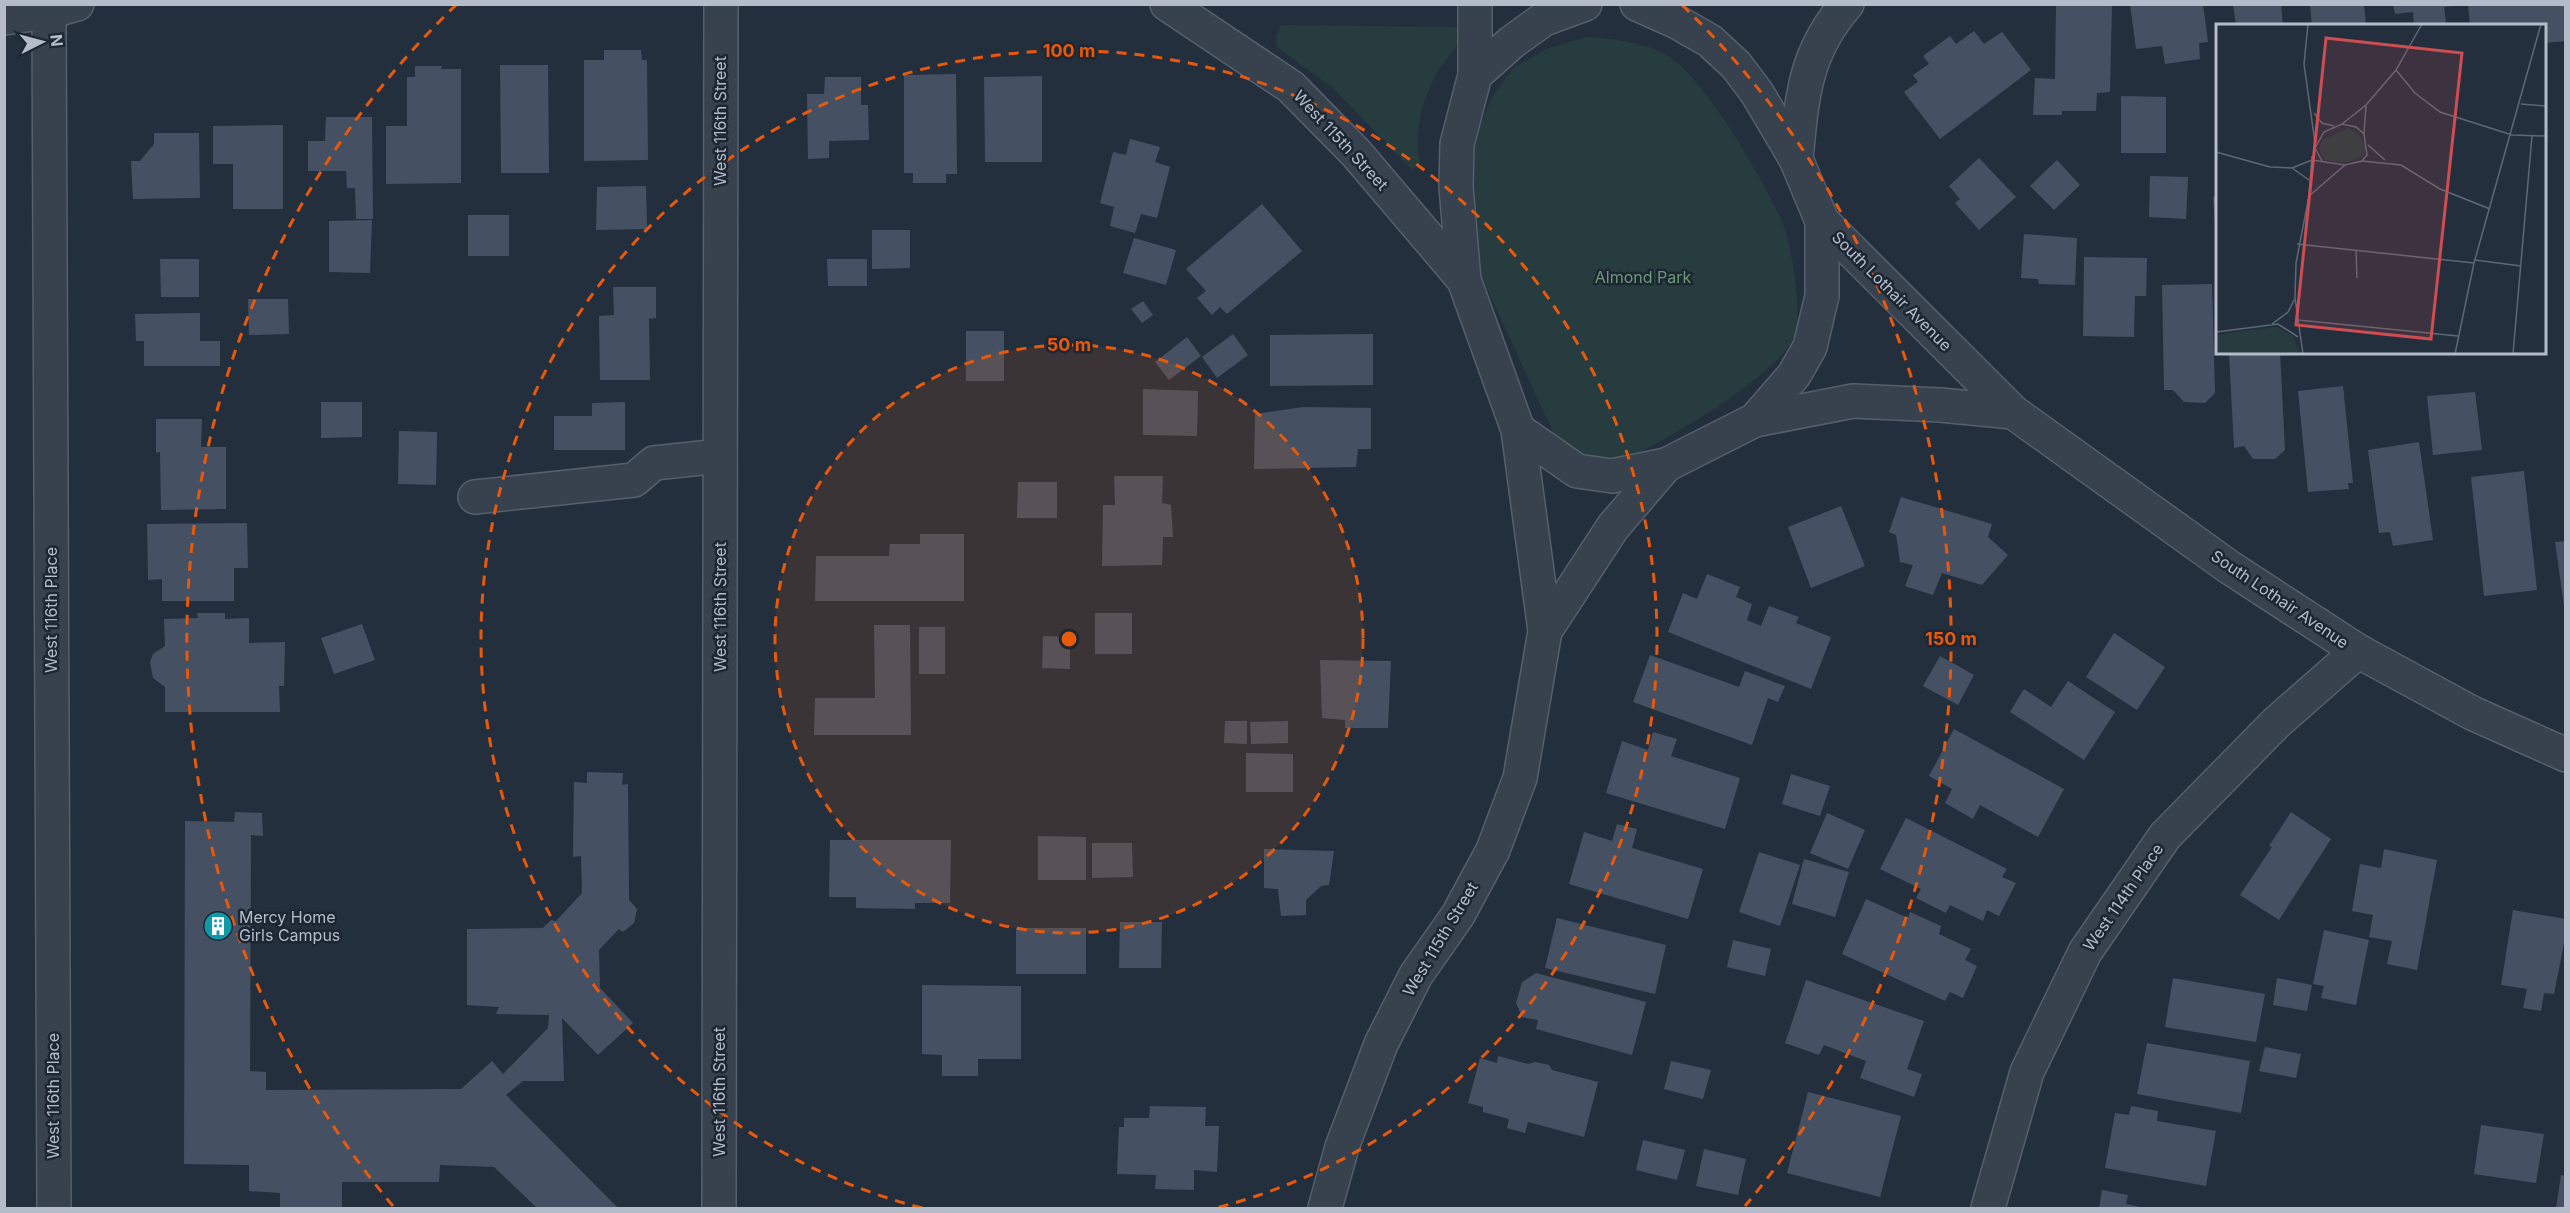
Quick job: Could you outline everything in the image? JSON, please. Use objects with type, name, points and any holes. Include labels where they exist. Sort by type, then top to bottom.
[{"type":"street","name":"West 116th Street","points":[[718,1209],[721,4]]},
{"type":"street","name":"West 115th Street","points":[[1167,4],[1291,87],[1356,153],[1464,280],[1518,430],[1545,631],[1520,778],[1492,850],[1458,915],[1416,975],[1381,1044],[1342,1147],[1325,1209]]},
{"type":"street","points":[[1464,280],[1456,187],[1457,144],[1475,75],[1475,4]]},
{"type":"street","points":[[1475,75],[1512,42],[1544,19],[1585,4]]},
{"type":"street","points":[[1637,4],[1677,21],[1710,41],[1736,64],[1796,159],[1822,221],[1822,296],[1810,347],[1794,375],[1755,420]]},
{"type":"street","points":[[1796,159],[1802,92],[1818,44],[1832,21],[1847,4]]},
{"type":"street","points":[[4,18],[63,8]]},
{"type":"street","name":"West 116th Place","points":[[54,1209],[63,8]]},
{"type":"street","name":"South Lothair Avenue","points":[[1822,221],[2013,412],[2229,567],[2358,651],[2472,712],[2565,755]]},
{"type":"street","points":[[1518,430],[1577,471],[1612,476],[1666,465],[1755,420],[1853,401],[1940,405],[2013,412]]},
{"type":"street","points":[[475,498],[634,480],[654,463],[720,456]]},
{"type":"street","name":"West 115th Street","points":[[1545,631],[1613,526],[1666,465]]},
{"type":"street","name":"West 114th Place","points":[[1988,1209],[2027,1072],[2085,952],[2165,836],[2276,723],[2358,651]]},
{"type":"green space","points":[[1281,25],[1457,27],[1462,32],[1461,37],[1440,68],[1424,102],[1418,139],[1420,163],[1412,170],[1333,88],[1277,47],[1276,36]]},
{"type":"green space","name":"Almond Park","points":[[1586,37],[1627,41],[1656,50],[1680,65],[1697,83],[1748,158],[1783,224],[1792,262],[1797,308],[1796,332],[1788,348],[1748,385],[1692,422],[1641,451],[1620,460],[1593,465],[1558,443],[1483,280],[1474,220],[1472,172],[1476,135],[1492,97],[1513,68],[1546,49]]},
{"type":"building","points":[[2056,4],[2112,5],[2110,92],[2097,93],[2096,111],[2062,111],[2062,115],[2033,115],[2035,78],[2055,79]]},
{"type":"building","points":[[2130,4],[2203,4],[2208,42],[2199,43],[2200,59],[2165,64],[2162,46],[2136,49]]},
{"type":"building","points":[[2233,4],[2281,4],[2283,24],[2236,24]]},
{"type":"building","points":[[2310,4],[2364,4],[2366,24],[2312,24]]},
{"type":"building","points":[[2393,4],[2453,4],[2453,6],[2444,7],[2446,23],[2414,24],[2413,12],[2395,14]]},
{"type":"building","points":[[2468,4],[2566,4],[2566,41],[2546,43],[2546,24],[2470,24]]},
{"type":"building","points":[[1974,31],[1984,44],[2002,32],[2031,70],[1940,139],[1904,92],[1918,82],[1913,75],[1929,64],[1923,56],[1950,36],[1956,44]]},
{"type":"building","points":[[604,50],[641,50],[642,60],[647,60],[648,160],[584,161],[584,60],[604,60]]},
{"type":"building","points":[[500,65],[548,65],[549,173],[501,173]]},
{"type":"building","points":[[415,66],[461,69],[461,183],[386,184],[386,126],[407,126],[407,77],[415,77]]},
{"type":"building","points":[[956,74],[957,174],[946,174],[946,183],[913,183],[913,173],[904,173],[904,75]]},
{"type":"building","points":[[1042,76],[1042,162],[985,162],[984,77]]},
{"type":"building","points":[[825,77],[861,77],[861,105],[868,105],[869,140],[829,141],[829,158],[808,159],[807,94],[824,94]]},
{"type":"building","points":[[2121,96],[2166,97],[2166,153],[2121,153]]},
{"type":"building","points":[[326,117],[372,117],[373,219],[356,219],[355,188],[347,188],[346,171],[308,171],[308,141],[325,141]]},
{"type":"building","points":[[283,125],[283,209],[233,209],[233,164],[213,164],[213,126]]},
{"type":"building","points":[[154,133],[199,133],[200,198],[133,199],[131,161],[140,161],[154,144]]},
{"type":"building","points":[[1130,139],[1160,147],[1155,162],[1170,167],[1157,218],[1141,214],[1135,233],[1110,226],[1114,207],[1100,203],[1113,152],[1126,155]]},
{"type":"building","points":[[1979,158],[2016,197],[1979,230],[1955,203],[1960,199],[1949,186]]},
{"type":"building","points":[[2057,160],[2080,185],[2054,210],[2030,186]]},
{"type":"building","points":[[2150,176],[2188,177],[2186,219],[2149,217]]},
{"type":"building","points":[[646,186],[647,229],[596,230],[597,187]]},
{"type":"building","points":[[2216,196],[2216,234],[2213,197]]},
{"type":"building","points":[[1262,204],[1302,251],[1227,314],[1220,307],[1212,315],[1197,298],[1206,291],[1186,269]]},
{"type":"building","points":[[468,215],[509,215],[509,256],[468,256]]},
{"type":"building","points":[[372,220],[370,273],[329,272],[329,221]]},
{"type":"building","points":[[872,230],[910,230],[910,268],[872,269]]},
{"type":"building","points":[[2024,234],[2077,238],[2075,285],[2039,284],[2038,279],[2021,278]]},
{"type":"building","points":[[1134,238],[1176,250],[1166,285],[1123,273]]},
{"type":"building","points":[[2084,257],[2147,258],[2146,296],[2135,296],[2134,337],[2083,336]]},
{"type":"building","points":[[160,259],[199,259],[199,297],[161,297]]},
{"type":"building","points":[[827,259],[867,259],[867,286],[828,286]]},
{"type":"building","points":[[2212,284],[2215,393],[2205,403],[2184,402],[2173,390],[2164,390],[2162,285]]},
{"type":"building","points":[[613,287],[656,287],[656,318],[649,319],[650,380],[600,380],[599,316],[614,315]]},
{"type":"building","points":[[248,299],[288,299],[289,334],[249,335]]},
{"type":"building","points":[[1143,301],[1153,315],[1142,323],[1131,309]]},
{"type":"building","points":[[200,313],[200,341],[220,341],[220,366],[144,366],[144,341],[136,341],[135,314]]},
{"type":"building","points":[[966,331],[1004,331],[1004,381],[966,381]]},
{"type":"building","points":[[1233,334],[1248,355],[1217,378],[1202,357]]},
{"type":"building","points":[[1373,334],[1373,385],[1270,386],[1270,335]]},
{"type":"building","points":[[1187,337],[1201,356],[1169,380],[1155,362]]},
{"type":"building","points":[[2229,354],[2280,354],[2285,450],[2275,459],[2253,459],[2244,446],[2234,448]]},
{"type":"building","points":[[2343,386],[2353,483],[2348,483],[2349,489],[2308,492],[2298,391]]},
{"type":"building","points":[[1143,389],[1198,391],[1197,436],[1143,435]]},
{"type":"building","points":[[2475,392],[2482,450],[2433,455],[2427,396]]},
{"type":"building","points":[[321,402],[362,402],[362,437],[321,438]]},
{"type":"building","points":[[625,402],[625,450],[554,450],[554,416],[592,416],[592,403]]},
{"type":"building","points":[[1303,407],[1371,408],[1371,449],[1358,449],[1356,467],[1254,469],[1255,414]]},
{"type":"building","points":[[156,419],[202,419],[201,447],[226,447],[226,509],[161,510],[160,452],[156,453]]},
{"type":"building","points":[[399,431],[437,432],[436,485],[398,484]]},
{"type":"building","points":[[2419,442],[2433,540],[2393,546],[2390,532],[2379,533],[2368,450]]},
{"type":"building","points":[[2524,471],[2537,590],[2484,596],[2471,477]]},
{"type":"building","points":[[1114,476],[1163,476],[1162,503],[1171,505],[1173,537],[1163,537],[1162,565],[1102,566],[1103,505],[1115,505]]},
{"type":"building","points":[[1018,482],[1057,482],[1057,518],[1017,518]]},
{"type":"building","points":[[1901,497],[1992,524],[1988,537],[2008,555],[1982,585],[1942,573],[1933,595],[1905,586],[1913,565],[1900,562],[1896,535],[1889,532]]},
{"type":"building","points":[[1841,506],[1865,566],[1811,588],[1788,527]]},
{"type":"building","points":[[247,523],[248,568],[234,568],[234,601],[162,601],[162,579],[148,580],[147,524]]},
{"type":"building","points":[[920,534],[964,534],[964,601],[815,601],[816,556],[889,556],[890,544],[920,544]]},
{"type":"building","points":[[2566,541],[2566,606],[2564,606],[2555,542]]},
{"type":"building","points":[[1707,574],[1740,587],[1736,597],[1752,604],[1747,620],[1761,626],[1769,606],[1799,617],[1796,623],[1831,637],[1811,689],[1668,632],[1683,593],[1697,599]]},
{"type":"building","points":[[197,613],[225,613],[225,619],[249,618],[249,643],[285,642],[284,686],[279,686],[280,712],[165,712],[165,687],[153,678],[150,662],[153,654],[165,646],[164,619],[198,618]]},
{"type":"building","points":[[1095,613],[1132,613],[1132,654],[1095,654]]},
{"type":"building","points":[[362,624],[375,660],[334,674],[321,638]]},
{"type":"building","points":[[874,625],[910,625],[911,735],[814,735],[815,698],[875,698]]},
{"type":"building","points":[[919,627],[945,627],[945,674],[919,674]]},
{"type":"building","points":[[2114,633],[2165,667],[2137,710],[2086,677]]},
{"type":"building","points":[[1043,636],[1070,637],[1070,669],[1042,668]]},
{"type":"building","points":[[1650,655],[1739,687],[1745,671],[1785,686],[1778,702],[1768,698],[1752,745],[1633,702]]},
{"type":"building","points":[[1940,656],[1974,675],[1958,705],[1923,686]]},
{"type":"building","points":[[1320,660],[1391,661],[1388,728],[1345,728],[1345,720],[1322,718]]},
{"type":"building","points":[[2068,681],[2115,712],[2084,760],[2010,712],[2024,689],[2051,707]]},
{"type":"building","points":[[1225,721],[1247,721],[1247,744],[1224,743]]},
{"type":"building","points":[[1288,721],[1288,743],[1251,744],[1250,722]]},
{"type":"building","points":[[1954,729],[2064,789],[2038,837],[1980,805],[1973,819],[1945,803],[1952,789],[1929,776]]},
{"type":"building","points":[[1653,732],[1677,739],[1671,756],[1740,778],[1725,829],[1606,793],[1622,741],[1648,750]]},
{"type":"building","points":[[1246,753],[1293,754],[1293,792],[1246,792]]},
{"type":"building","name":"Mercy Home Girls Campus","points":[[587,772],[623,773],[622,785],[628,784],[629,900],[637,909],[634,923],[623,932],[619,929],[599,950],[600,988],[633,1023],[598,1055],[562,1018],[564,1081],[523,1081],[506,1095],[618,1208],[537,1208],[494,1167],[440,1165],[439,1182],[342,1182],[342,1208],[280,1208],[280,1193],[249,1191],[249,1165],[184,1164],[185,821],[234,822],[235,812],[262,813],[263,836],[251,835],[250,1071],[266,1072],[266,1090],[461,1089],[492,1061],[503,1074],[548,1028],[549,1015],[496,1014],[499,1007],[467,1005],[467,929],[543,928],[551,920],[556,921],[582,893],[581,856],[573,857],[574,782],[587,783]]},
{"type":"building","points":[[1791,774],[1830,786],[1820,816],[1782,804]]},
{"type":"building","points":[[2291,812],[2331,839],[2279,920],[2240,895],[2272,847],[2269,846]]},
{"type":"building","points":[[1827,813],[1865,830],[1848,869],[1810,853]]},
{"type":"building","points":[[1906,818],[2007,869],[2002,877],[2016,883],[1999,916],[1987,910],[1983,921],[1950,905],[1946,913],[1916,898],[1921,889],[1880,869]]},
{"type":"building","points":[[1617,824],[1637,829],[1632,848],[1703,869],[1688,919],[1569,884],[1584,832],[1612,841]]},
{"type":"building","points":[[1038,836],[1086,837],[1086,880],[1038,880]]},
{"type":"building","points":[[830,840],[951,840],[950,903],[915,903],[915,909],[856,908],[856,897],[829,897]]},
{"type":"building","points":[[1092,843],[1132,843],[1133,877],[1092,878]]},
{"type":"building","points":[[1264,849],[1334,851],[1329,885],[1321,886],[1306,900],[1306,915],[1281,916],[1278,889],[1264,888]]},
{"type":"building","points":[[2384,849],[2437,860],[2417,970],[2387,964],[2392,941],[2369,937],[2373,915],[2352,911],[2360,864],[2381,868]]},
{"type":"building","points":[[1759,852],[1800,865],[1780,926],[1739,912]]},
{"type":"building","points":[[1804,859],[1849,872],[1835,917],[1792,904]]},
{"type":"building","points":[[1866,899],[1908,918],[1910,912],[1941,926],[1939,934],[1971,949],[1965,960],[1977,966],[1963,998],[1950,992],[1945,1001],[1842,954]]},
{"type":"building","points":[[2513,910],[2566,919],[2566,933],[2554,994],[2544,993],[2541,1011],[2523,1008],[2527,989],[2501,985]]},
{"type":"building","points":[[1557,918],[1666,945],[1655,994],[1545,968]]},
{"type":"building","points":[[1120,922],[1162,922],[1161,968],[1119,968]]},
{"type":"building","points":[[1016,928],[1086,928],[1086,974],[1016,974]]},
{"type":"building","points":[[2324,930],[2369,940],[2356,1005],[2321,998],[2324,986],[2313,984]]},
{"type":"building","points":[[1733,940],[1771,949],[1765,976],[1727,967]]},
{"type":"building","points":[[1536,973],[1646,1002],[1632,1055],[1536,1029],[1538,1020],[1522,1017],[1516,1003],[1522,982]]},
{"type":"building","points":[[2173,978],[2265,994],[2256,1042],[2165,1027]]},
{"type":"building","points":[[2277,978],[2312,985],[2307,1011],[2273,1005]]},
{"type":"building","points":[[1806,980],[1924,1021],[1907,1069],[1922,1074],[1914,1097],[1860,1078],[1866,1061],[1824,1045],[1819,1055],[1785,1043]]},
{"type":"building","points":[[922,985],[1021,986],[1021,1059],[978,1059],[978,1076],[942,1076],[942,1055],[922,1054]]},
{"type":"building","points":[[2147,1043],[2250,1061],[2241,1113],[2137,1094]]},
{"type":"building","points":[[2265,1047],[2301,1054],[2296,1078],[2259,1071]]},
{"type":"building","points":[[1498,1056],[1528,1064],[1535,1062],[1549,1065],[1552,1070],[1598,1082],[1584,1137],[1528,1122],[1525,1133],[1507,1128],[1509,1119],[1483,1112],[1483,1107],[1468,1103],[1480,1058],[1497,1063]]},
{"type":"building","points":[[1671,1061],[1711,1070],[1703,1099],[1664,1089]]},
{"type":"building","points":[[1808,1092],[1901,1116],[1880,1197],[1787,1173]]},
{"type":"building","points":[[1150,1106],[1206,1107],[1205,1126],[1219,1126],[1217,1172],[1194,1170],[1194,1190],[1155,1189],[1156,1175],[1117,1174],[1119,1127],[1124,1127],[1124,1118],[1149,1118]]},
{"type":"building","points":[[2131,1106],[2158,1111],[2157,1121],[2216,1131],[2206,1186],[2105,1168],[2115,1113],[2129,1115]]},
{"type":"building","points":[[2481,1125],[2544,1134],[2536,1183],[2474,1174]]},
{"type":"building","points":[[1643,1140],[1685,1150],[1677,1180],[1636,1170]]},
{"type":"building","points":[[1704,1149],[1746,1159],[1738,1195],[1696,1186]]},
{"type":"building","points":[[2561,1175],[2566,1176],[2566,1208],[2556,1208]]},
{"type":"building","points":[[2102,1190],[2128,1195],[2126,1204],[2145,1208],[2099,1208]]},
{"type":"place","name":"Mercy Home Girls Campus","points":[[218,926]]}]
